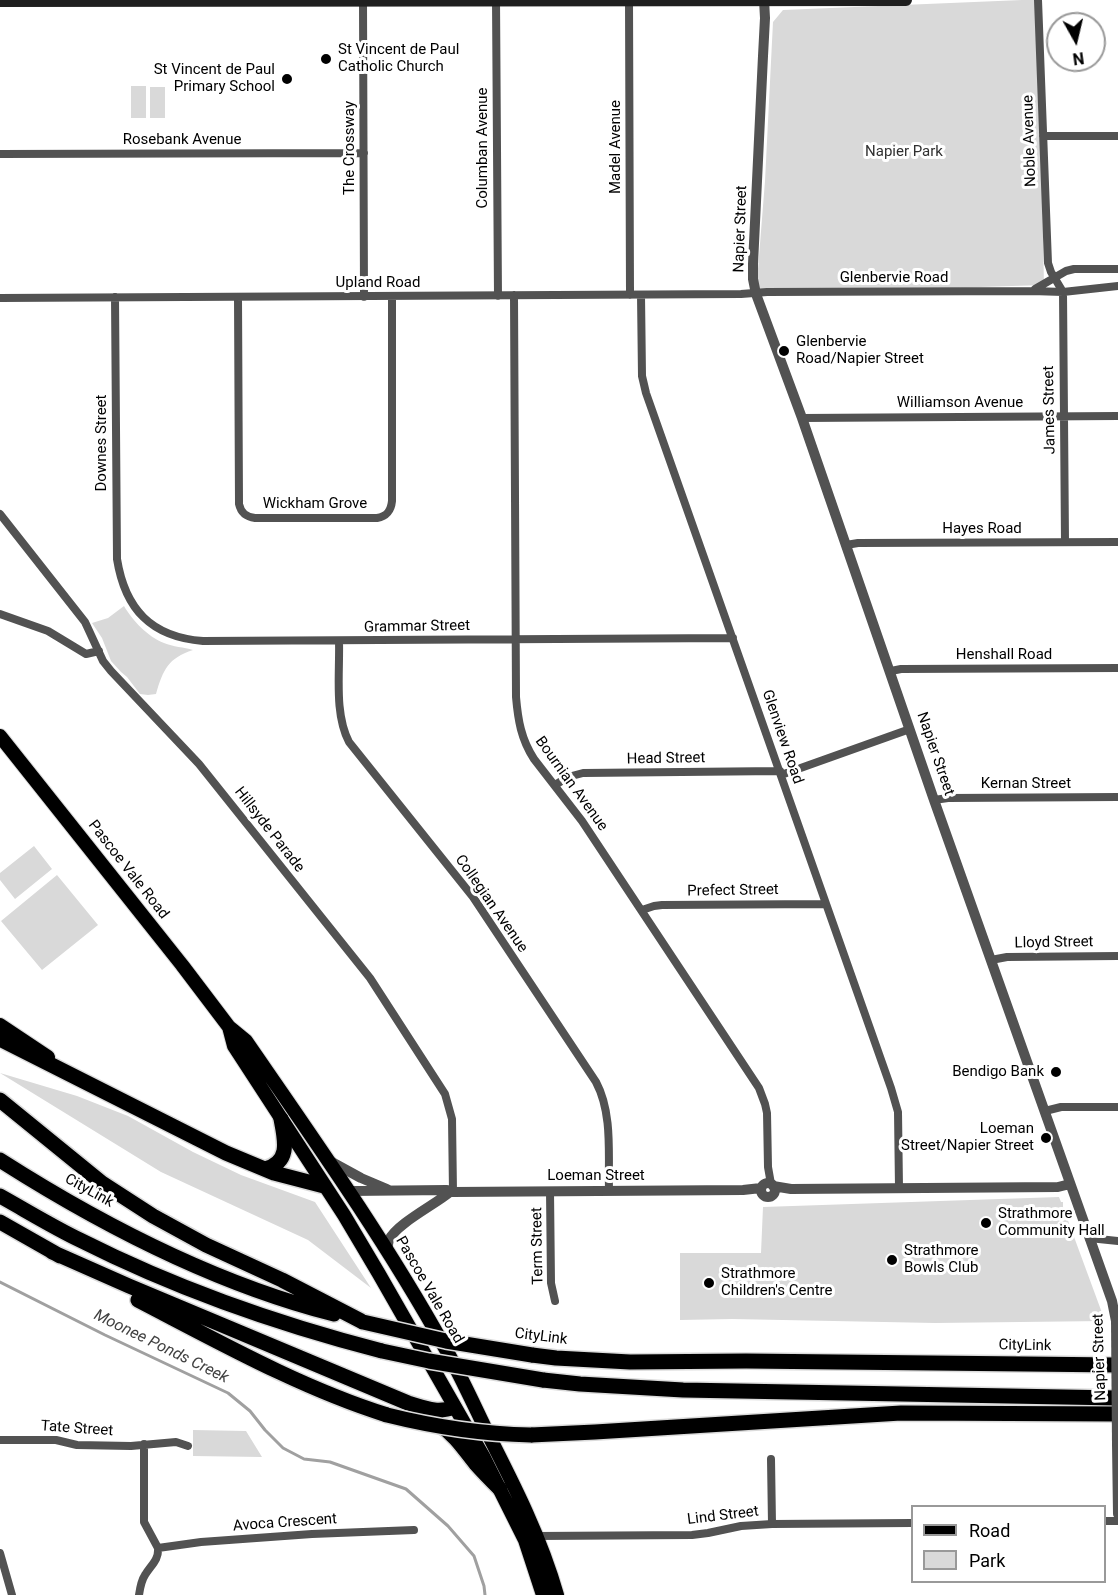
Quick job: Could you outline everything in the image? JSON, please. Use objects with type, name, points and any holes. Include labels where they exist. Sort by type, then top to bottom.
[{"type":"highway","points":[[0,1039],[214,1148],[265,1170],[324,1186]]},
{"type":"highway","points":[[0,1100],[102,1183],[153,1216],[206,1245],[282,1280],[363,1322]]},
{"type":"highway","points":[[265,1170],[278,1164],[284,1157],[281,1119]]},
{"type":"highway","name":"CityLink","points":[[0,1160],[92,1213],[227,1279],[322,1311],[446,1341],[556,1358],[630,1362],[1118,1365]]},
{"type":"highway","points":[[0,1196],[80,1240],[170,1282],[272,1320],[323,1336],[429,1361],[543,1380],[683,1390],[1118,1398]]},
{"type":"highway","points":[[0,1222],[124,1292],[300,1382],[387,1415],[472,1432],[531,1435],[901,1413],[1118,1414]]},
{"type":"highway","points":[[52,1252],[408,1403],[436,1411],[446,1411],[454,1407]]},
{"type":"highway","points":[[408,1403],[449,1431],[500,1489]]},
{"type":"main road","points":[[0,1],[906,0]]},
{"type":"main road","name":"Pascoe Vale Road","points":[[0,736],[229,1027],[246,1041],[349,1191],[387,1250],[466,1389],[537,1536],[557,1595]]},
{"type":"main road","points":[[0,1025],[109,1094]]},
{"type":"main road","name":"Pascoe Vale Road","points":[[229,1027],[234,1046],[344,1215],[500,1489],[525,1540],[543,1595]]},
{"type":"main road","points":[[324,1186],[349,1191]]},
{"type":"main road","points":[[454,1407],[466,1389]]},
{"type":"street","name":"Columban Avenue","points":[[496,0],[498,296]]},
{"type":"street","name":"Madel Avenue","points":[[629,0],[630,295]]},
{"type":"street","name":"Napier Street","points":[[764,0],[753,264],[756,294],[802,418],[891,671],[909,729],[1112,1301],[1116,1321],[1118,1514]]},
{"type":"street","name":"Noble Avenue","points":[[1038,0],[1048,263],[1055,279]]},
{"type":"street","name":"The Crossway","points":[[363,1],[364,297]]},
{"type":"street","points":[[1043,136],[1118,136]]},
{"type":"street","name":"Rosebank Avenue","points":[[0,154],[364,153]]},
{"type":"street","name":"Glenbervie Road","points":[[1032,291],[1066,271],[1118,268]]},
{"type":"street","points":[[1055,279],[1063,292]]},
{"type":"street","name":"Glenbervie Road","points":[[756,294],[767,292],[1063,292],[1118,286]]},
{"type":"street","name":"James Street","points":[[1063,292],[1065,542]]},
{"type":"street","name":"Upland Road","points":[[0,298],[756,294]]},
{"type":"street","name":"Bournian Avenue","points":[[514,295],[516,697],[519,728],[527,749],[582,821],[759,1088],[767,1113],[768,1188]]},
{"type":"street","name":"Glenview Road","points":[[641,295],[644,385],[896,1103],[899,1188]]},
{"type":"street","name":"Downes Street","points":[[115,297],[116,537],[117,559],[123,588]]},
{"type":"street","name":"Wickham Grove","points":[[238,297],[239,504],[246,516],[255,518],[376,518],[389,513],[392,501],[392,297]]},
{"type":"street","name":"Williamson Avenue","points":[[802,418],[1118,416]]},
{"type":"street","name":"Hillsyde Parade","points":[[0,514],[82,618],[111,671],[190,753],[363,968],[445,1094],[452,1119],[451,1192]]},
{"type":"street","name":"Hayes Road","points":[[846,545],[858,543],[1118,542]]},
{"type":"street","name":"Grammar Street","points":[[123,588],[140,613],[163,632],[204,641],[733,638]]},
{"type":"street","points":[[0,614],[48,632],[86,654],[99,651]]},
{"type":"street","name":"Collegian Avenue","points":[[339,641],[340,710],[349,742],[473,897],[602,1094],[608,1120],[609,1191]]},
{"type":"street","name":"Henshall Road","points":[[891,671],[901,669],[1118,668]]},
{"type":"street","name":"Head Street","points":[[555,785],[568,777],[583,773],[781,773],[909,729]]},
{"type":"street","name":"Kernan Street","points":[[934,800],[1118,797]]},
{"type":"street","name":"Prefect Street","points":[[642,910],[662,905],[826,904]]},
{"type":"street","name":"Lloyd Street","points":[[991,960],[1007,957],[1118,956]]},
{"type":"street","points":[[1045,1111],[1061,1107],[1118,1107]]},
{"type":"street","points":[[328,1159],[361,1178],[390,1190]]},
{"type":"street","name":"Loeman Street","points":[[349,1191],[1058,1187],[1070,1184]]},
{"type":"street","name":"Term Street","points":[[550,1191],[551,1283],[555,1301]]},
{"type":"street","points":[[387,1250],[389,1239],[394,1233],[424,1209],[451,1192]]},
{"type":"street","points":[[1091,1243],[1116,1240]]},
{"type":"street","name":"Tate Street","points":[[0,1440],[56,1440],[77,1445],[131,1446],[176,1442],[188,1446]]},
{"type":"street","points":[[139,1595],[145,1575],[159,1553],[144,1522],[144,1444]]},
{"type":"street","points":[[771,1459],[772,1524]]},
{"type":"street","name":"Lind Street","points":[[537,1536],[692,1535],[741,1526],[772,1524],[911,1523]]},
{"type":"street","name":"Avoca Crescent","points":[[158,1548],[201,1542],[414,1530]]},
{"type":"street","points":[[0,1553],[12,1595]]},
{"type":"green space","name":"Napier Park","points":[[1038,0],[1044,285],[756,294],[765,181],[773,22],[783,10]]},
{"type":"green space","points":[[131,86],[146,86],[146,118],[131,118]]},
{"type":"green space","points":[[150,87],[165,87],[165,118],[150,118]]},
{"type":"green space","points":[[124,606],[131,617],[152,637],[167,644],[193,650],[172,661],[161,678],[156,694],[140,694],[111,661],[102,638],[92,623],[108,618]]},
{"type":"green space","points":[[34,846],[52,869],[15,899],[0,880],[0,873]]},
{"type":"green space","points":[[57,875],[98,925],[42,970],[1,921]]},
{"type":"green space","points":[[0,1073],[77,1096],[128,1116],[193,1152],[241,1175],[315,1202],[371,1288],[308,1240],[161,1172]]},
{"type":"green space","points":[[1059,1197],[1063,1202],[1105,1321],[935,1323],[680,1320],[680,1253],[761,1253],[763,1207]]},
{"type":"green space","points":[[193,1430],[246,1431],[262,1457],[193,1456]]},
{"type":"waterway","name":"Moonee Ponds Creek","points":[[0,1282],[228,1393],[250,1411],[283,1448],[304,1459],[330,1462],[406,1489],[448,1526],[474,1556],[485,1595]]},
{"type":"place","name":"St Vincent de Paul Catholic Church","points":[[326,59]]},
{"type":"place","name":"St Vincent de Paul Primary School","points":[[287,79]]},
{"type":"place","name":"Glenbervie Road/Napier Street","points":[[784,351]]},
{"type":"place","name":"Bendigo Bank","points":[[1056,1072]]},
{"type":"place","name":"Loeman Street/Napier Street","points":[[1046,1138]]},
{"type":"place","name":"Strathmore Community Hall","points":[[986,1223]]},
{"type":"place","name":"Strathmore Bowls Club","points":[[892,1260]]},
{"type":"place","name":"Strathmore Children's Centre","points":[[709,1283]]}]
